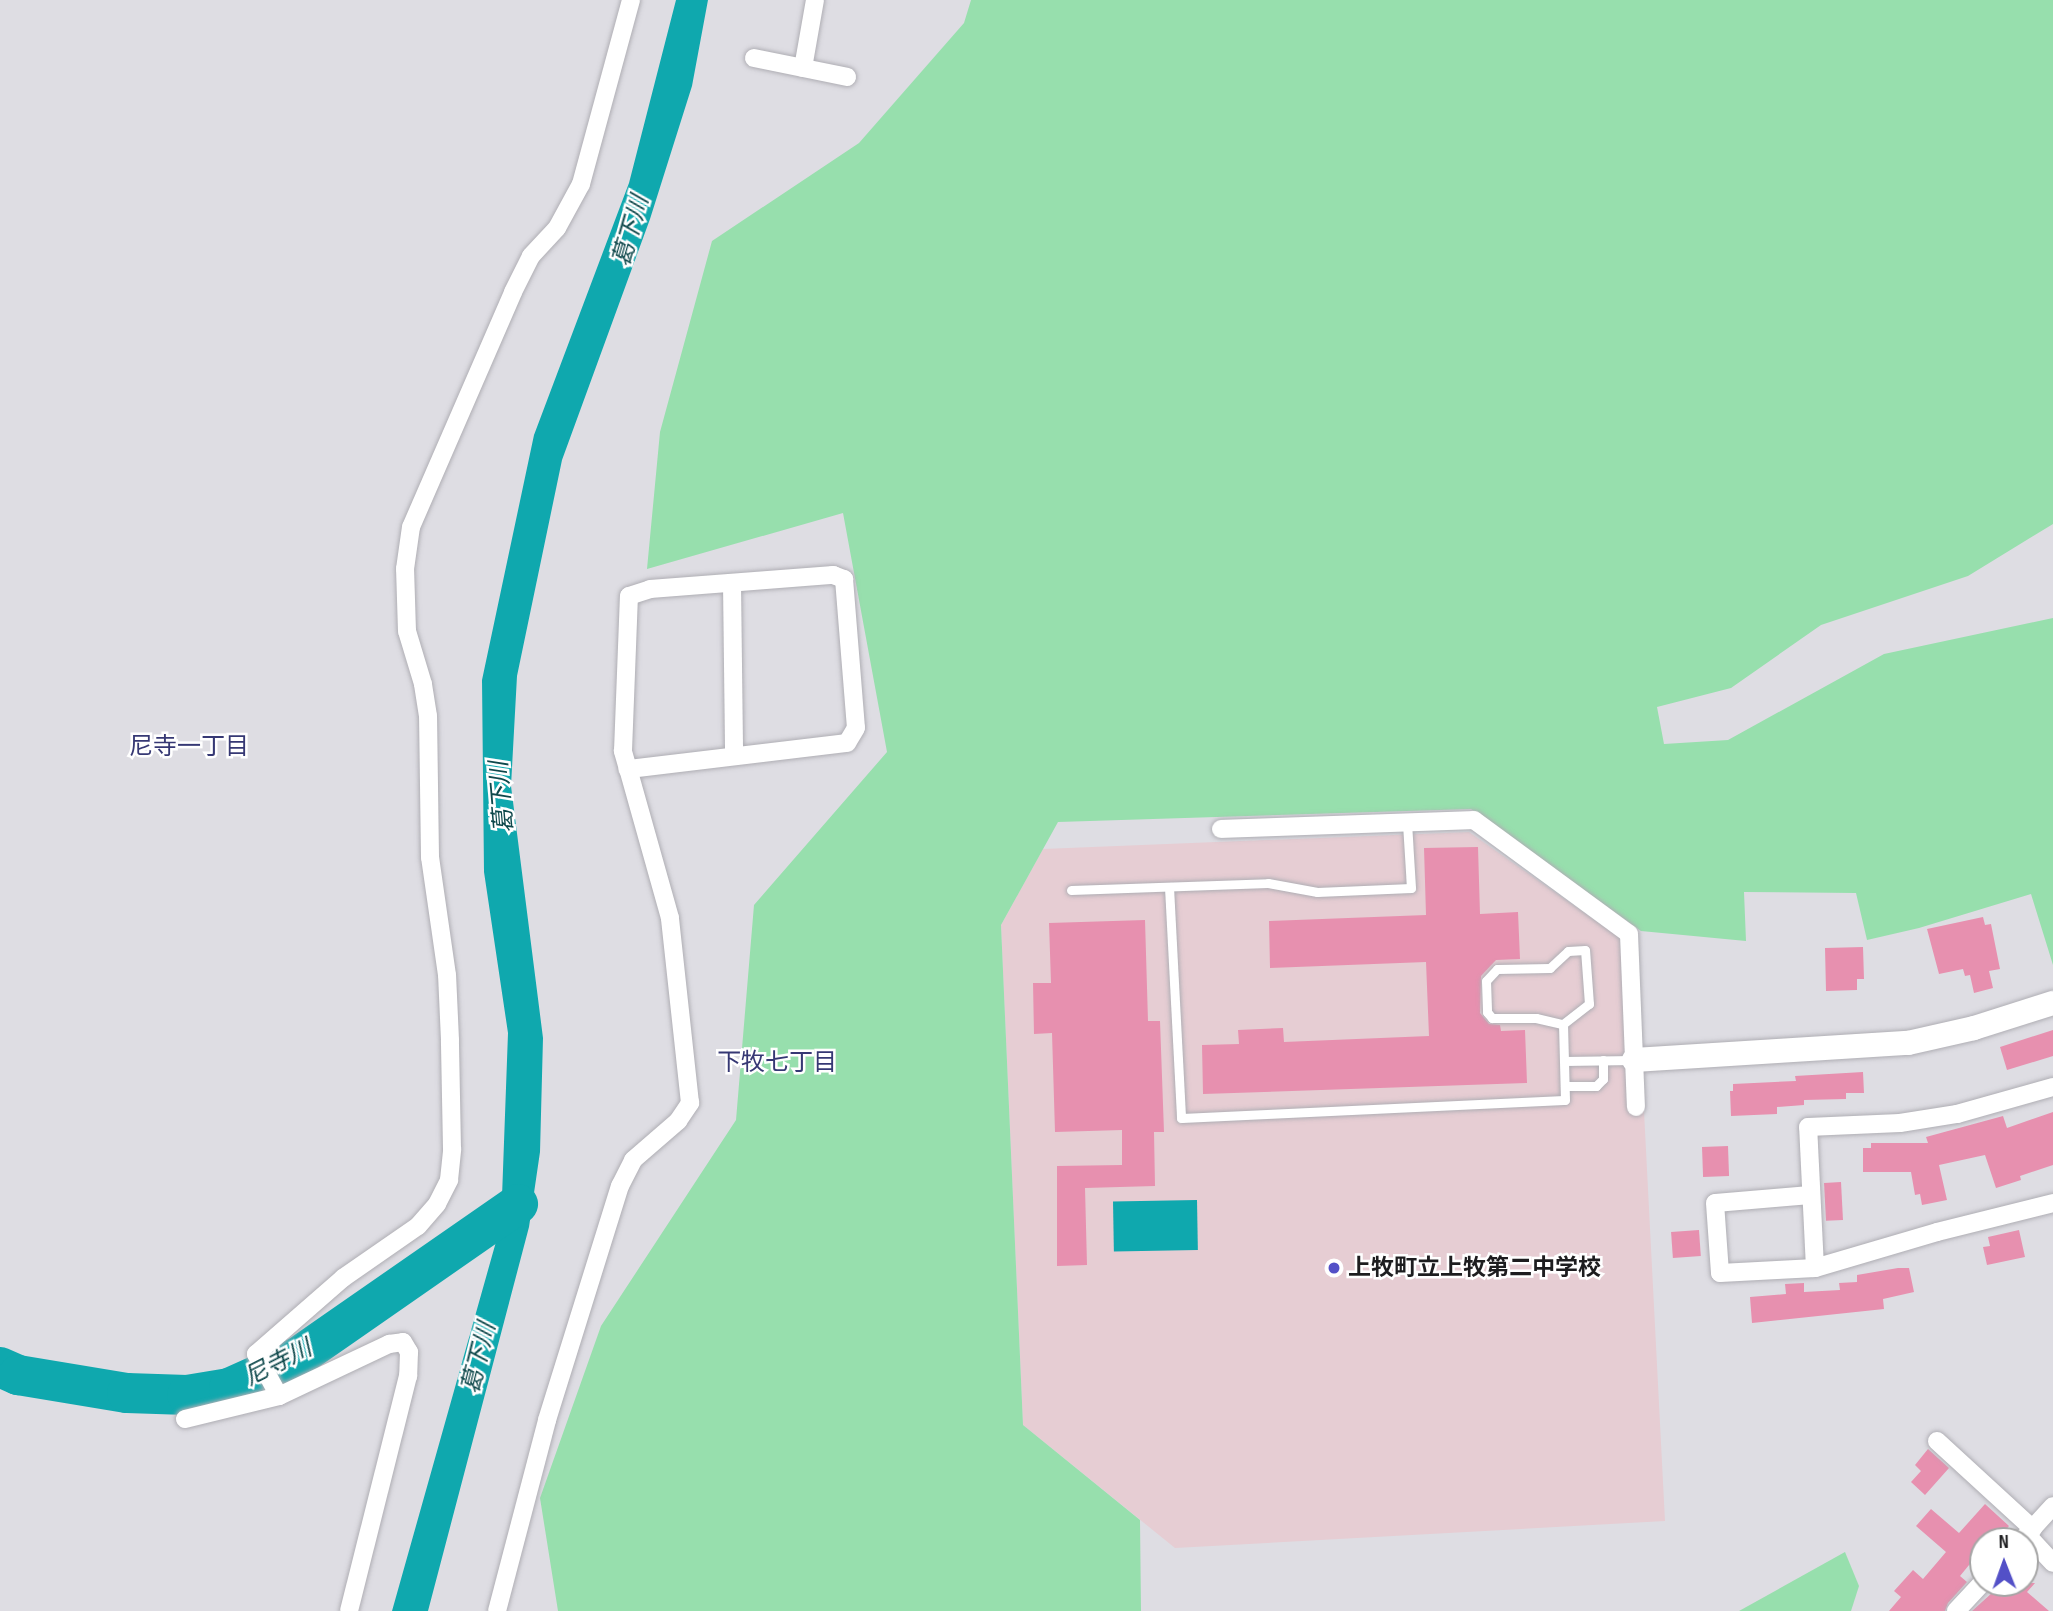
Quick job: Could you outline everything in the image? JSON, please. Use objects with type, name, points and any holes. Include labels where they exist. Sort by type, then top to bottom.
[{"type":"street","points":[[279,1396],[256,1354],[343,1278],[418,1226],[437,1204],[449,1180],[452,1149],[450,1040],[447,975],[430,857],[428,716],[423,684],[407,631],[405,569],[411,527],[513,292],[531,256],[558,228],[582,184],[631,0]]},
{"type":"street","points":[[803,68],[815,0]]},
{"type":"street","points":[[754,58],[847,77]]},
{"type":"street","points":[[497,1611],[547,1420],[620,1186],[633,1160],[678,1121],[690,1103],[670,918],[628,769],[623,751],[629,596],[650,589],[833,575],[844,579],[856,728],[847,743],[628,769]]},
{"type":"street","points":[[732,583],[734,756]]},
{"type":"street","points":[[1221,829],[1474,820],[1629,934],[1636,1107]]},
{"type":"street","points":[[1634,1060],[1899,1044],[1974,1028],[2053,1003]]},
{"type":"street","points":[[1815,1268],[1808,1127],[1900,1123],[1945,1116],[2053,1087]]},
{"type":"street","points":[[1810,1195],[1715,1202],[1720,1273],[1815,1268],[1937,1232],[2053,1203]]},
{"type":"street","points":[[185,1419],[279,1396],[389,1343],[403,1342],[409,1352],[408,1376],[349,1611]]},
{"type":"street","points":[[1937,1441],[2019,1527]]},
{"type":"street","points":[[2034,1527],[2053,1506]]},
{"type":"street","points":[[2039,1548],[2053,1563]]},
{"type":"street","points":[[1955,1611],[1969,1596]]},
{"type":"lane","points":[[1072,890],[1268,883],[1317,892],[1411,888],[1407,823]]},
{"type":"lane","points":[[1169,887],[1181,1118],[1566,1100],[1563,1024]]},
{"type":"lane","points":[[1586,950],[1589,1004],[1563,1024],[1536,1018],[1492,1018],[1487,1012],[1486,981],[1489,974],[1497,969],[1550,968],[1568,951],[1586,950]]},
{"type":"lane","points":[[1565,1086],[1596,1086],[1603,1079],[1603,1060]]},
{"type":"lane","points":[[1564,1061],[1634,1060]]},
{"type":"shaded area","name":"上牧町立上牧第二中学校","points":[[1469,832],[1620,938],[1629,1110],[1644,1111],[1665,1521],[1175,1548],[1023,1425],[1001,925],[1043,849]]},
{"type":"green space","points":[[971,0],[2053,0],[2053,524],[1968,576],[1821,625],[1731,688],[1657,707],[1664,744],[1728,740],[1884,654],[2053,618],[2053,965],[2031,894],[1919,928],[1867,940],[1856,893],[1744,892],[1746,941],[1641,931],[1471,809],[1058,822],[1001,925],[1023,1425],[1140,1520],[1141,1611],[558,1611],[540,1498],[601,1326],[736,1120],[754,905],[887,752],[843,513],[647,569],[660,432],[712,241],[859,143],[964,23]]},
{"type":"green space","points":[[1845,1552],[1859,1586],[1851,1611],[1739,1611]]},
{"type":"water","name":"葛下川","points":[[676,0],[708,0],[692,86],[650,219],[562,460],[517,676],[511,786],[543,1038],[540,1152],[529,1227],[428,1611],[392,1611],[501,1224],[508,1033],[484,872],[482,680],[534,435],[629,183]]},
{"type":"water","points":[[1197,1200],[1198,1250],[1114,1251],[1113,1201]]},
{"type":"building","points":[[1478,847],[1480,914],[1518,912],[1520,959],[1496,960],[1481,976],[1480,1013],[1489,1024],[1500,1025],[1501,1031],[1525,1030],[1527,1083],[1203,1094],[1202,1045],[1239,1044],[1238,1030],[1283,1028],[1284,1042],[1429,1036],[1426,962],[1270,968],[1269,921],[1426,915],[1424,848]]},
{"type":"building","points":[[1983,917],[1985,925],[1991,924],[2000,969],[1989,971],[1993,988],[1974,993],[1970,975],[1965,976],[1963,969],[1939,974],[1927,929]]},
{"type":"building","points":[[1145,920],[1148,1021],[1160,1021],[1164,1132],[1154,1132],[1155,1186],[1085,1188],[1087,1265],[1057,1266],[1057,1166],[1122,1165],[1122,1130],[1055,1132],[1052,1033],[1034,1034],[1033,983],[1051,983],[1049,923]]},
{"type":"building","points":[[1863,947],[1864,979],[1857,979],[1857,990],[1826,991],[1825,948]]},
{"type":"building","points":[[2053,1030],[2053,1056],[2007,1070],[2000,1047]]},
{"type":"building","points":[[1863,1072],[1864,1093],[1846,1093],[1846,1099],[1804,1100],[1804,1105],[1777,1107],[1777,1114],[1731,1116],[1730,1091],[1733,1091],[1733,1084],[1796,1081],[1795,1076]]},
{"type":"building","points":[[2053,1112],[2053,1165],[2020,1176],[2021,1180],[1996,1188],[1985,1155],[1939,1165],[1947,1200],[1922,1205],[1920,1194],[1915,1195],[1911,1172],[1863,1172],[1863,1148],[1871,1148],[1871,1143],[1928,1143],[1926,1137],[2003,1116],[2007,1128]]},
{"type":"building","points":[[1728,1146],[1729,1176],[1703,1177],[1702,1147]]},
{"type":"building","points":[[1841,1182],[1843,1220],[1826,1221],[1824,1183]]},
{"type":"building","points":[[1699,1230],[1701,1256],[1673,1258],[1671,1232]]},
{"type":"building","points":[[2019,1230],[2025,1257],[1987,1265],[1983,1247],[1990,1246],[1988,1237]]},
{"type":"building","points":[[1909,1268],[1914,1292],[1883,1299],[1884,1309],[1752,1323],[1750,1297],[1786,1294],[1785,1284],[1804,1283],[1804,1292],[1840,1290],[1839,1283],[1857,1282],[1857,1275]]},
{"type":"building","points":[[1928,1449],[1949,1468],[1925,1495],[1911,1482],[1921,1471],[1915,1465]]},
{"type":"building","points":[[1985,1504],[2009,1526],[1969,1527],[1969,1565],[1960,1576],[1967,1582],[1948,1603],[1945,1611],[1889,1611],[1901,1597],[1894,1591],[1913,1570],[1923,1579],[1946,1552],[1916,1526],[1931,1509],[1959,1533]]},
{"type":"building","points":[[1988,1597],[2033,1597],[2049,1611],[1972,1611]]},
{"type":"waterway","name":"尼寺川","points":[[0,1367],[18,1375],[127,1393],[187,1395],[229,1388],[298,1357],[518,1204]]},
{"type":"place","name":"上牧町立上牧第二中学校","points":[[1334,1268]]},
{"type":"district","name":"尼寺一丁目","points":[[189,747]]},
{"type":"district","name":"下牧七丁目","points":[[777,1063]]}]
